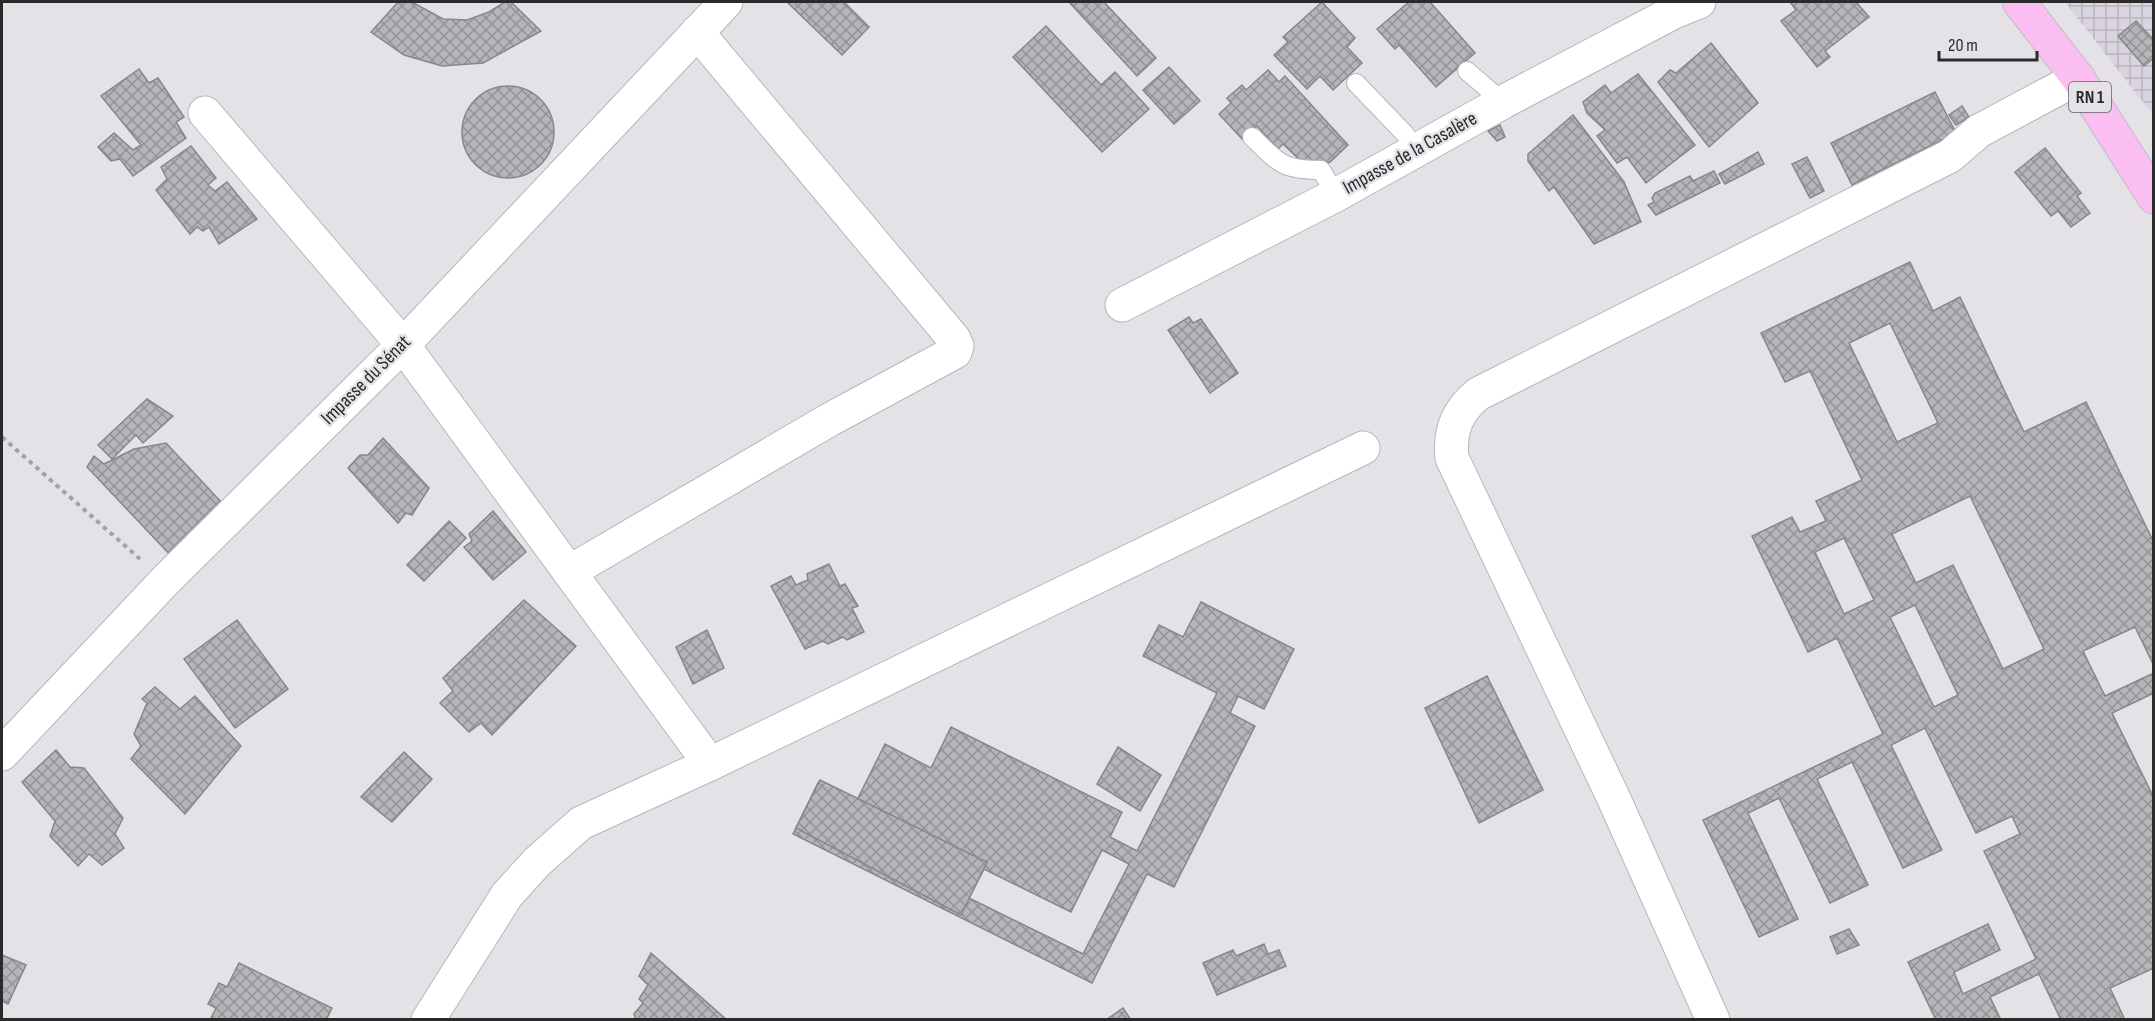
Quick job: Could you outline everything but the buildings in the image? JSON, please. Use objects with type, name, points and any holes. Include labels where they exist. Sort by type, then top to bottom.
[{"type":"main road","name":"RN 1","points":[[2019,2],[2078,78],[2152,191]]},
{"type":"street","name":"Impasse du Sénat","points":[[2,754],[165,581],[403,345],[726,2]]},
{"type":"street","name":"Impasse de la Casalère","points":[[1122,305],[1336,195],[1503,102],[1674,12],[1699,2]]},
{"type":"street","points":[[569,572],[829,420],[955,352],[957,345],[697,32]]},
{"type":"street","points":[[1713,1020],[1614,799],[1452,458],[1450,438],[1457,419],[1464,405],[1478,394],[1950,156],[1979,131],[2078,78]]},
{"type":"street","points":[[205,113],[403,345],[710,764]]},
{"type":"street","points":[[428,1020],[507,895],[537,862],[581,823],[710,764],[1363,448]]},
{"type":"lane","points":[[1467,71],[1503,102]]},
{"type":"lane","points":[[1356,83],[1405,134],[1415,150]]},
{"type":"lane","points":[[1252,137],[1280,165],[1300,170],[1321,170],[1336,195]]},
{"type":"path","points":[[2,437],[165,581]]},
{"type":"shaded area","points":[[2065,2],[2153,2],[2153,115]]}]
